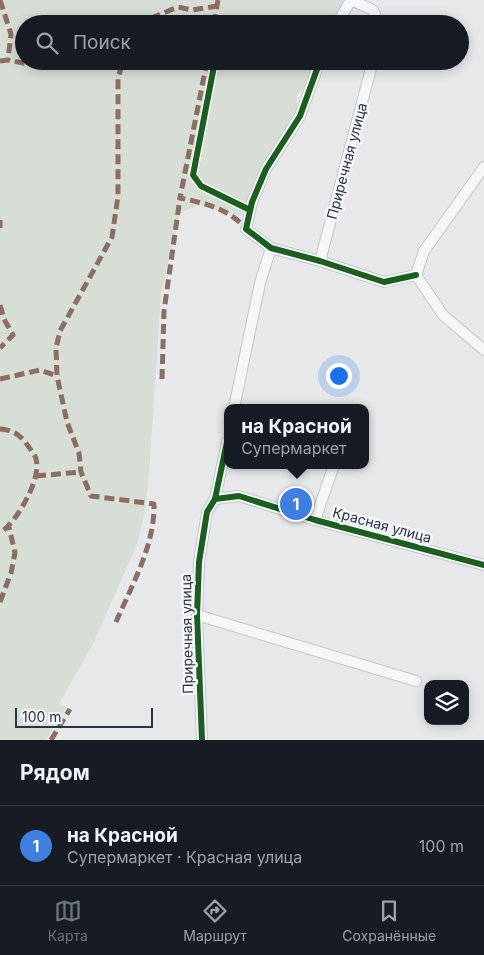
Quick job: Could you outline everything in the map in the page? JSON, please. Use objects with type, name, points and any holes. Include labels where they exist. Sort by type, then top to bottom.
[{"type":"street","points":[[342,15],[351,0],[373,10],[375,15]]},
{"type":"street","points":[[317,70],[300,116],[266,169],[252,202],[246,230],[271,248],[320,261],[384,282],[416,275]]},
{"type":"street","name":"Приречная улица","points":[[320,261],[371,70]]},
{"type":"street","points":[[416,275],[424,251],[484,167]]},
{"type":"street","points":[[235,404],[260,283],[271,248]]},
{"type":"street","points":[[416,275],[443,315],[484,350]]},
{"type":"street","name":"Приречная улица","points":[[202,740],[197,615],[199,562],[207,512],[215,499],[224,456]]},
{"type":"street","points":[[315,520],[333,469]]},
{"type":"street","name":"Красная улица","points":[[215,499],[239,496],[315,520],[484,566]]},
{"type":"street","name":"Приречная улица","points":[[197,615],[416,681]]},
{"type":"shaded area","points":[[0,0],[344,0],[336,15],[15,15],[15,70],[312,70],[306,86],[297,95],[297,112],[256,177],[242,216],[200,205],[180,213],[161,294],[149,474],[145,510],[138,542],[93,644],[59,704],[66,708],[46,740],[0,740]]},
{"type":"marked path","points":[[0,0],[11,34],[8,60]]},
{"type":"marked path","points":[[216,15],[218,0]]},
{"type":"marked path","points":[[159,15],[178,7],[192,10],[217,6]]},
{"type":"marked path","points":[[0,61],[15,61]]},
{"type":"marked path","points":[[116,622],[147,550],[151,535],[154,504],[91,496],[81,472],[79,453],[67,422],[57,376],[56,348],[60,331],[112,237],[118,196],[118,77],[121,70]]},
{"type":"marked path","points":[[205,70],[180,198],[216,208],[232,216],[246,229]]},
{"type":"marked path","points":[[162,379],[164,311],[180,198]]},
{"type":"marked path","points":[[0,220],[0,228]]},
{"type":"marked path","points":[[0,305],[4,319],[13,335],[0,348]]},
{"type":"marked path","points":[[0,379],[40,370],[57,376]]},
{"type":"marked path","points":[[0,429],[11,431],[24,440],[35,457],[37,468],[26,500],[13,520],[0,533]]},
{"type":"marked path","points":[[36,476],[81,472]]},
{"type":"marked path","points":[[0,602],[11,573],[15,553],[9,527]]},
{"type":"marked path","points":[[51,740],[70,709]]},
{"type":"cycle path","points":[[213,70],[193,175],[201,186],[250,210]]},
{"type":"cycle path","points":[[317,70],[300,116],[266,169],[252,202],[246,229],[271,248],[320,261],[384,282],[416,275]]},
{"type":"cycle path","points":[[202,740],[197,615],[199,562],[207,512],[215,499],[224,456]]},
{"type":"cycle path","points":[[215,499],[239,496],[315,520],[484,565]]},
{"type":"place","name":"на Красной","points":[[296,504]]}]
